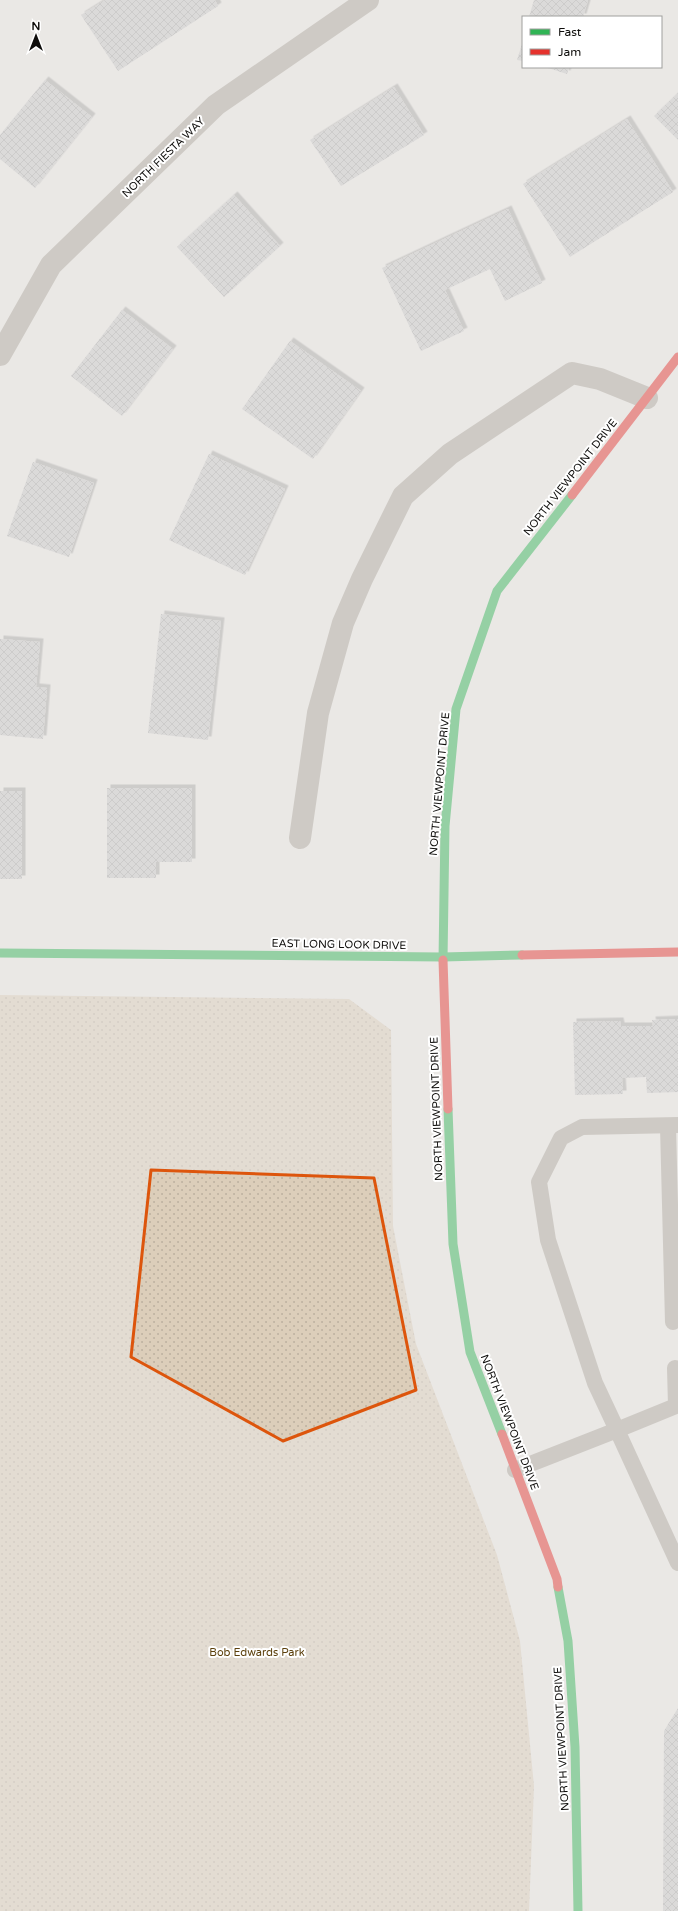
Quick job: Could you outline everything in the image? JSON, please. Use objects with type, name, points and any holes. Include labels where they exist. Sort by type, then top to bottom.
[{"type":"street","name":"NORTH FIESTA WAY","points":[[0,355],[51,265],[216,105],[368,0]]},
{"type":"street","name":"NORTH VIEWPOINT DRIVE","points":[[578,1911],[575,1748],[568,1641],[558,1579],[470,1352],[453,1244],[443,957],[445,826],[456,709],[497,591],[678,357]]},
{"type":"street","points":[[300,838],[318,713],[343,623],[365,572],[403,496],[450,454],[572,373],[600,379],[647,398]]},
{"type":"street","name":"EAST LONG LOOK DRIVE","points":[[0,953],[443,957],[678,952]]},
{"type":"lane","points":[[673,1322],[673,1126],[582,1127],[561,1138],[539,1182],[548,1240],[595,1383],[678,1563]]},
{"type":"lane","points":[[515,1470],[676,1406],[675,1368]]},
{"type":"highlighted area","points":[[151,1170],[374,1178],[416,1390],[283,1441],[131,1357]]},
{"type":"green space","name":"Bob Edwards Park","points":[[0,995],[349,999],[391,1030],[393,1226],[416,1344],[497,1555],[520,1641],[534,1786],[529,1911],[0,1911]]},
{"type":"building","points":[[105,0],[215,0],[218,6],[118,71],[81,15]]},
{"type":"building","points":[[534,0],[588,0],[583,16],[529,16]]},
{"type":"building","points":[[522,44],[522,61],[517,60]]},
{"type":"building","points":[[548,68],[569,68],[567,74]]},
{"type":"building","points":[[45,80],[92,117],[35,188],[0,159],[0,135]]},
{"type":"building","points":[[394,87],[424,135],[341,186],[310,140]]},
{"type":"building","points":[[678,93],[678,140],[654,116]]},
{"type":"building","points":[[627,119],[673,192],[570,257],[523,184]]},
{"type":"building","points":[[234,195],[280,246],[224,297],[177,247]]},
{"type":"building","points":[[508,209],[542,283],[505,301],[490,269],[445,290],[464,331],[421,351],[382,268]]},
{"type":"building","points":[[122,310],[173,349],[122,416],[71,376]]},
{"type":"building","points":[[290,341],[361,391],[313,459],[242,409]]},
{"type":"building","points":[[209,454],[285,489],[245,575],[169,540]]},
{"type":"building","points":[[33,462],[94,483],[69,557],[7,536]]},
{"type":"building","points":[[161,614],[221,621],[208,740],[148,733]]},
{"type":"building","points":[[0,639],[40,642],[36,687],[47,688],[43,739],[0,735]]},
{"type":"building","points":[[107,788],[192,788],[192,862],[156,862],[156,878],[107,878]]},
{"type":"building","points":[[0,791],[22,791],[22,879],[0,879]]},
{"type":"building","points":[[678,1019],[678,1092],[647,1093],[646,1077],[622,1078],[623,1094],[575,1095],[573,1022],[620,1021],[621,1026],[653,1026],[652,1020]]},
{"type":"building","points":[[678,1708],[678,1911],[663,1911],[664,1731]]},
{"type":"traffic: fast","points":[[443,960],[445,826],[456,709],[497,591],[572,495]]},
{"type":"traffic: fast","points":[[0,953],[443,957],[522,955]]},
{"type":"traffic: fast","points":[[448,1109],[453,1244],[470,1352],[502,1434]]},
{"type":"traffic: fast","points":[[558,1587],[568,1641],[575,1747],[578,1911]]},
{"type":"traffic: jam","points":[[572,495],[678,357]]},
{"type":"traffic: jam","points":[[522,955],[678,952]]},
{"type":"traffic: jam","points":[[443,960],[448,1109]]},
{"type":"traffic: jam","points":[[502,1434],[557,1579],[558,1587]]}]
